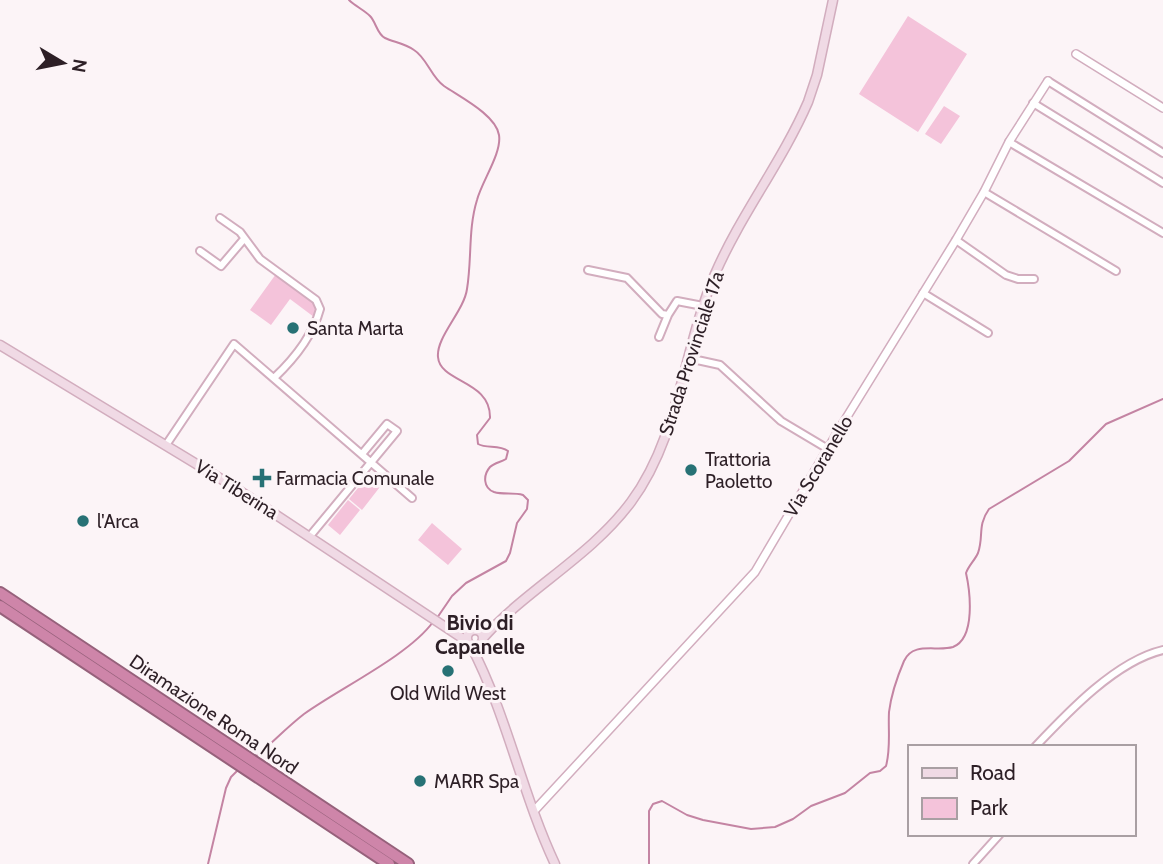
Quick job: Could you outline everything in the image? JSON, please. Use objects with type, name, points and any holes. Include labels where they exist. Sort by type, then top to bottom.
[{"type":"highway","name":"Diramazione Roma Nord","points":[[0,593],[240,759]]},
{"type":"highway","name":"Diramazione Roma Nord","points":[[0,606],[408,864]]},
{"type":"highway","name":"Diramazione Roma Nord","points":[[256,769],[389,864]]},
{"type":"main road","name":"Strada Provinciale 17a","points":[[470,644],[477,646],[479,636],[589,547],[635,496],[661,446],[703,306],[722,260],[808,102],[817,75],[833,0]]},
{"type":"main road","name":"Via Tiberina","points":[[0,345],[310,536],[470,644],[482,666],[544,838],[558,864]]},
{"type":"main road","points":[[448,627],[479,636]]},
{"type":"main road","points":[[470,644],[468,634],[479,636]]},
{"type":"main road","points":[[479,636],[482,666]]},
{"type":"street","points":[[1076,54],[1163,108]]},
{"type":"street","points":[[1048,81],[1163,153]]},
{"type":"street","name":"Via Scoranello","points":[[534,811],[750,578],[956,240],[1009,142],[1048,81]]},
{"type":"street","points":[[1033,103],[1163,183]]},
{"type":"street","points":[[1009,142],[1163,233]]},
{"type":"street","points":[[984,192],[1116,271]]},
{"type":"street","points":[[220,218],[240,232],[260,259],[316,300],[320,309],[312,328],[286,366],[274,378]]},
{"type":"street","points":[[200,251],[221,267],[244,239]]},
{"type":"street","points":[[956,240],[1006,275],[1018,279],[1034,279]]},
{"type":"street","points":[[588,270],[627,278],[659,312],[668,315]]},
{"type":"street","points":[[922,293],[988,333]]},
{"type":"street","points":[[659,337],[676,301],[703,306]]},
{"type":"street","points":[[166,445],[234,344],[412,498]]},
{"type":"street","points":[[688,358],[718,364],[783,423],[828,449]]},
{"type":"street","points":[[310,536],[397,431],[387,424],[362,454]]},
{"type":"street","points":[[1037,745],[1071,710],[1118,672],[1143,657],[1163,650]]},
{"type":"street","points":[[973,864],[998,836]]},
{"type":"green space","points":[[908,16],[967,54],[918,132],[859,94]]},
{"type":"green space","points":[[944,106],[960,116],[941,144],[925,134]]},
{"type":"green space","points":[[276,274],[318,307],[314,317],[290,299],[271,325],[250,310]]},
{"type":"green space","points":[[370,473],[383,483],[362,510],[349,499]]},
{"type":"green space","points":[[348,500],[360,510],[340,535],[328,525]]},
{"type":"green space","points":[[432,523],[462,549],[448,565],[418,540]]},
{"type":"waterway","points":[[349,0],[370,16],[382,36],[418,53],[444,86],[491,120],[499,135],[498,150],[474,211],[465,297],[441,341],[438,357],[447,372],[475,389],[483,396],[488,406],[490,418],[477,435],[478,444],[508,451],[506,459],[493,464],[488,470],[485,477],[488,488],[497,493],[523,495],[528,500],[527,509],[517,523],[506,561],[466,583],[452,596],[437,618]]},
{"type":"waterway","points":[[649,864],[649,811],[653,804],[662,801],[687,815],[703,820],[751,829],[775,827],[793,819],[811,806],[845,793],[870,773],[880,771],[886,766],[890,706],[904,661],[908,655],[919,649],[953,647],[965,634],[970,613],[966,573],[978,553],[983,521],[989,509],[1069,461],[1106,424],[1163,399]]},
{"type":"waterway","points":[[254,758],[304,714],[391,659],[422,635],[433,622]]},
{"type":"waterway","points":[[208,864],[226,788],[239,769]]},
{"type":"place","name":"Santa Marta","points":[[293,328]]},
{"type":"place","name":"Trattoria Paoletto","points":[[691,470]]},
{"type":"place","name":"Farmacia Comunale","points":[[262,478]]},
{"type":"place","name":"l'Arca","points":[[83,521]]},
{"type":"place","name":"Old Wild West","points":[[448,671]]},
{"type":"place","name":"MARR Spa","points":[[420,781]]},
{"type":"district","name":"Bivio di Capanelle","points":[[480,635]]}]
